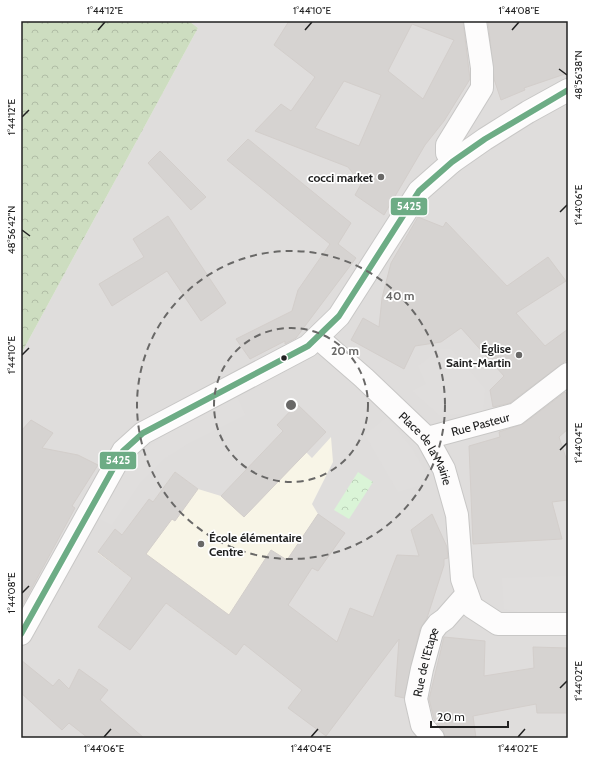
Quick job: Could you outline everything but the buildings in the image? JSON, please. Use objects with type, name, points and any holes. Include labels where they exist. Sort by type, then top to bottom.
[{"type":"street","points":[[452,162],[447,153],[447,145],[482,88],[482,68],[476,21]]},
{"type":"street","points":[[21,634],[123,451],[143,433],[299,351],[318,338],[339,316],[420,191],[452,162],[528,112],[568,90]]},
{"type":"street","name":"Place de la Mairie","points":[[318,338],[364,378],[427,438],[444,469],[457,515],[462,579],[472,607],[498,624],[568,624]]},
{"type":"street","name":"Rue Pasteur","points":[[427,438],[516,414],[568,374]]},
{"type":"street","name":"Rue de l'Etape","points":[[433,738],[422,725],[416,700],[422,669],[432,632],[438,624],[445,620],[467,594]]},
{"type":"shaded area","points":[[189,21],[568,21],[568,738],[21,738],[21,354],[198,28]]},
{"type":"shaded area","points":[[441,349],[451,349],[485,389],[483,413],[439,415],[412,391],[426,384],[418,366]]},
{"type":"shaded area","points":[[237,396],[245,415],[189,443],[164,459],[140,483],[112,525],[94,516],[105,496],[127,469],[149,447],[170,432]]},
{"type":"shaded area","points":[[387,417],[413,450],[431,482],[398,492],[365,435]]},
{"type":"shaded area","name":"École élémentaire Centre","points":[[331,437],[333,462],[312,504],[318,514],[287,560],[236,655],[98,553],[115,530],[122,535],[153,502],[175,472],[198,489],[221,496],[244,517],[306,452],[312,458]]},
{"type":"shaded area","points":[[568,576],[568,616],[547,617],[504,609],[502,578]]},
{"type":"green space","points":[[21,21],[189,21],[198,28],[21,354]]},
{"type":"green space","points":[[358,472],[373,482],[349,519],[334,510]]},
{"type":"transit line","name":"5425","points":[[21,634],[123,451],[143,433],[308,346],[339,316],[419,191],[452,162],[485,139],[568,90]]},
{"type":"place","name":"cocci market","points":[[381,177]]},
{"type":"place","name":"Église Saint-Martin","points":[[519,355]]},
{"type":"place","name":"École élémentaire Centre","points":[[201,544]]}]
